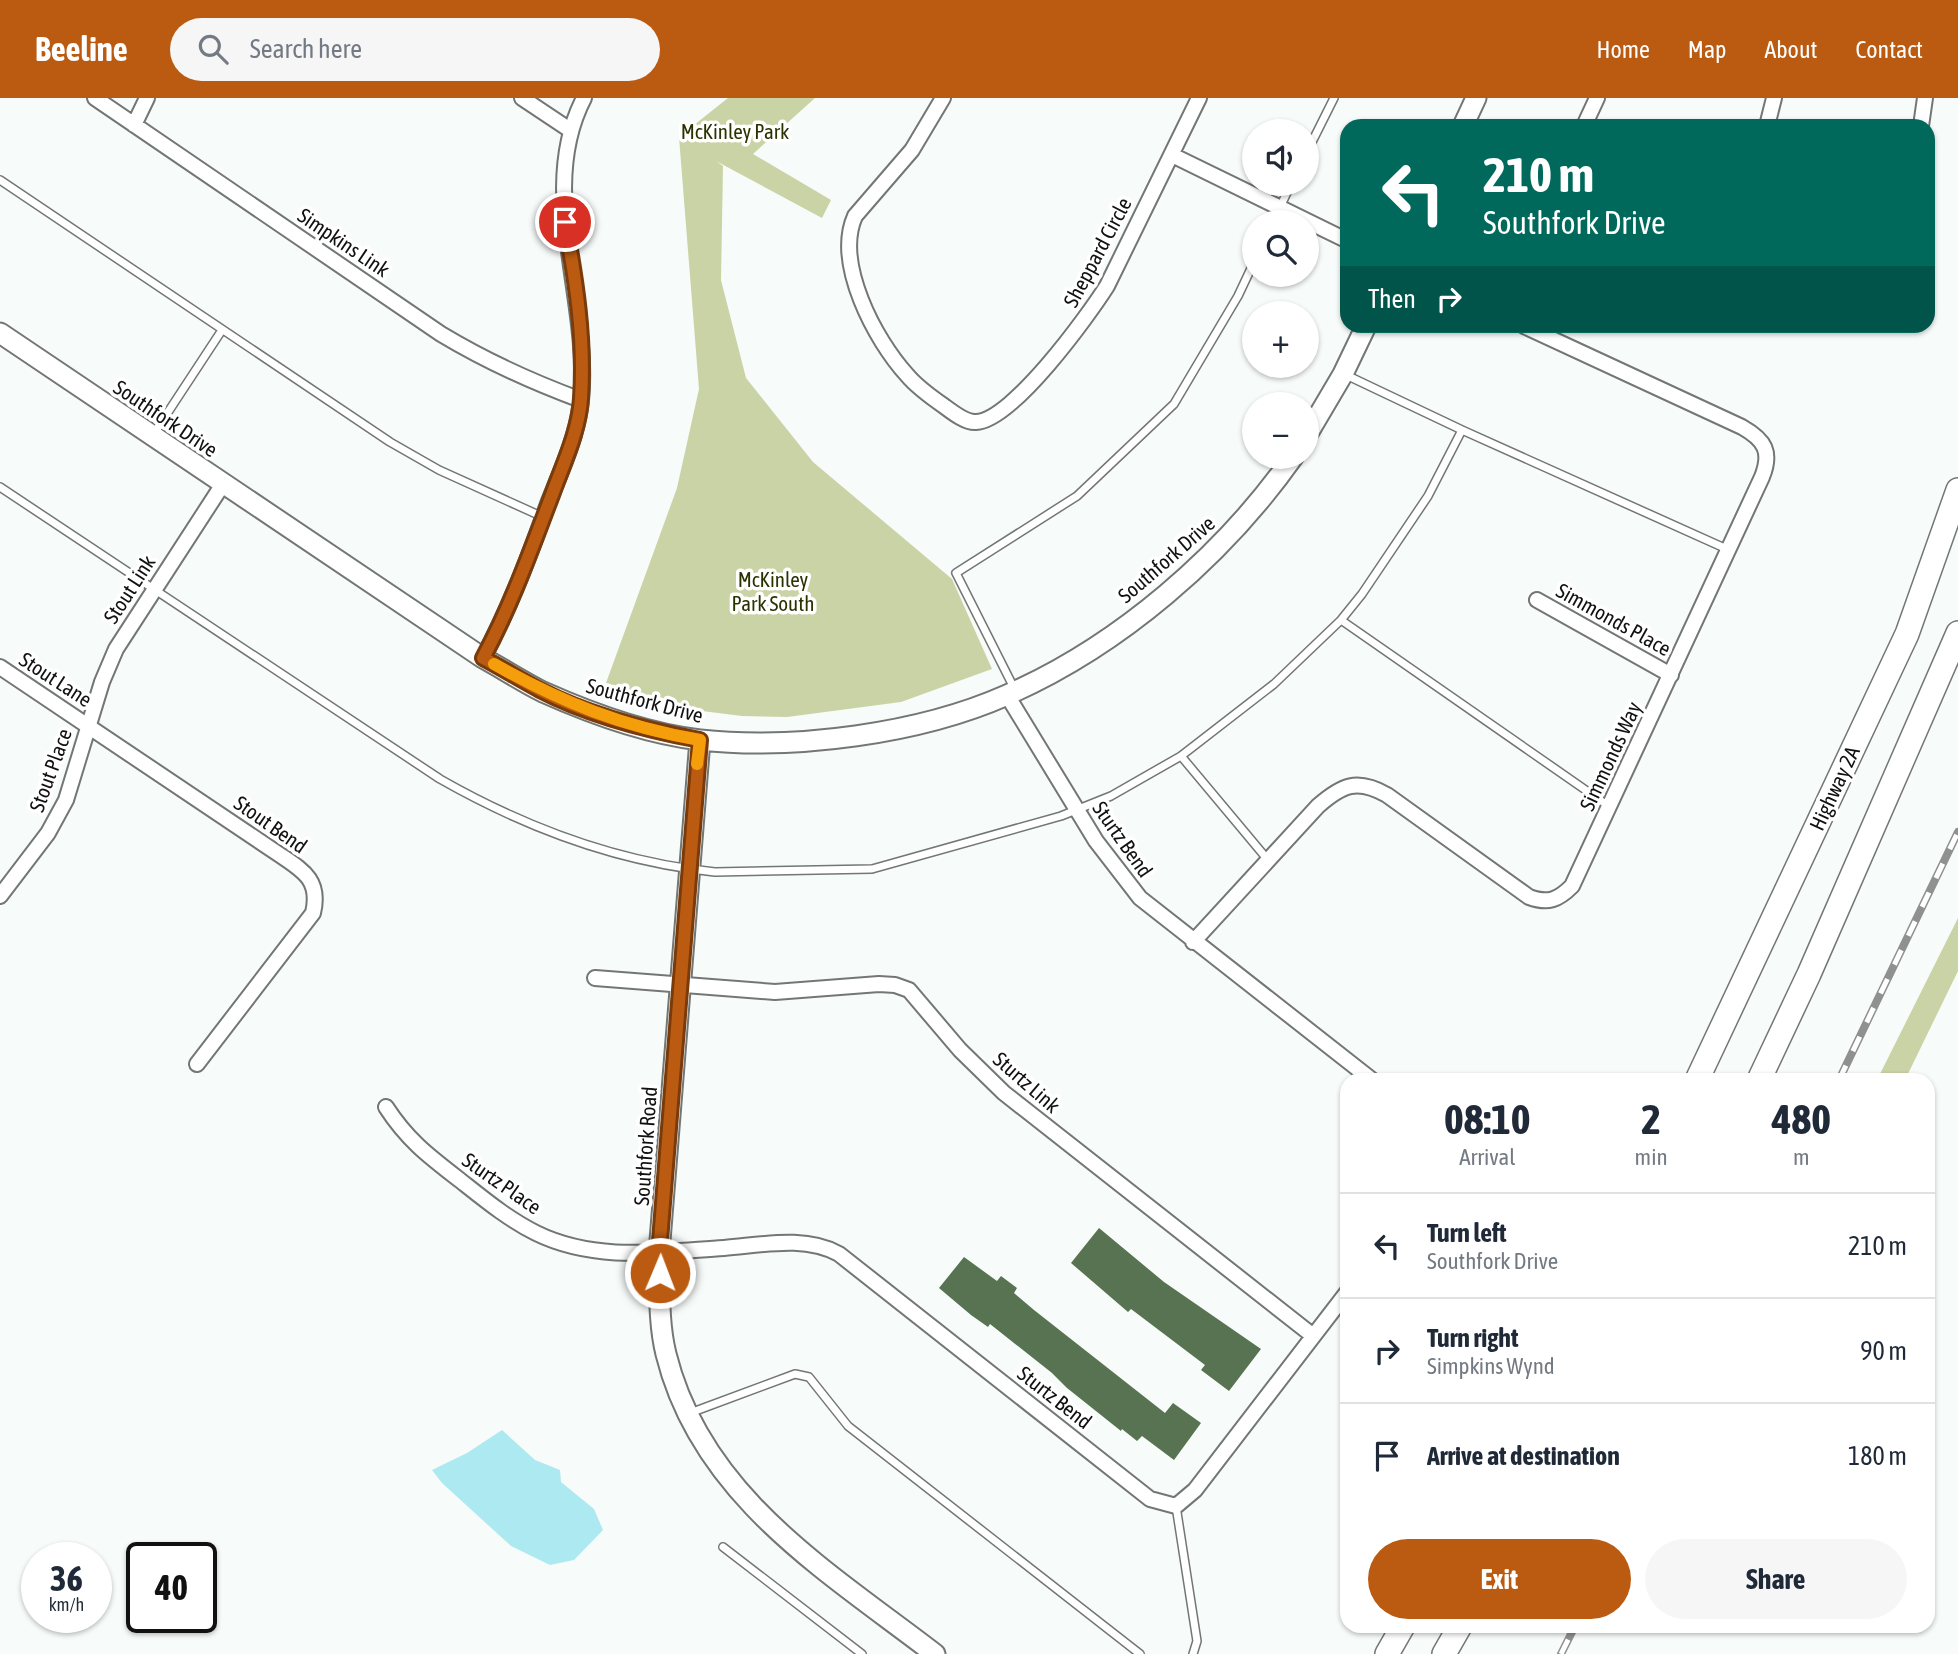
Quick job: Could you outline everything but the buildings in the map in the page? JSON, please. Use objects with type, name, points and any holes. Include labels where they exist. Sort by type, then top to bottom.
[{"type":"main road","name":"Highway 2A","points":[[1699,1073],[1907,634],[1958,490]]},
{"type":"main road","points":[[1762,1073],[1809,974],[1958,633]]},
{"type":"main road","points":[[1444,1654],[1456,1633]]},
{"type":"street","name":"Simpkins Link","points":[[95,98],[441,334],[491,363],[581,400]]},
{"type":"street","points":[[134,125],[146,98]]},
{"type":"street","points":[[522,98],[570,130]]},
{"type":"street","points":[[483,658],[496,635],[571,444],[581,400],[580,318],[564,211],[565,158],[570,130],[584,98]]},
{"type":"street","name":"Sheppard Circle","points":[[943,98],[912,150],[855,216],[850,228],[850,264],[858,291],[887,351],[908,377],[927,394],[963,418],[976,422],[1005,408],[1076,333],[1107,286],[1199,98]]},
{"type":"street","points":[[1466,119],[1476,98]]},
{"type":"street","points":[[1587,119],[1597,98]]},
{"type":"street","points":[[1769,119],[1774,98]]},
{"type":"street","points":[[1922,119],[1924,98]]},
{"type":"street","points":[[1172,155],[1340,236]]},
{"type":"street","name":"Southfork Drive","points":[[0,333],[483,658],[542,691],[589,711],[661,732],[700,740],[764,742],[865,734],[953,714],[1011,693],[1096,645],[1173,589],[1243,521],[1284,469]]},
{"type":"street","points":[[1319,415],[1363,333]]},
{"type":"street","name":"Simmonds Way","points":[[1194,942],[1328,797],[1350,785],[1363,784],[1387,795],[1529,897],[1542,902],[1553,901],[1572,886],[1729,550],[1767,465],[1767,454],[1755,434],[1539,333]]},
{"type":"street","name":"Stout Link","points":[[88,725],[116,649],[223,484]]},
{"type":"street","name":"Simmonds Place","points":[[1537,600],[1671,675]]},
{"type":"street","name":"Stout Lane","points":[[0,667],[88,725]]},
{"type":"street","name":"Sturtz Bend","points":[[1011,693],[1076,809],[1111,863],[1140,898],[1363,1073]]},
{"type":"street","name":"Stout Place","points":[[0,896],[48,833],[62,808],[76,773],[88,725]]},
{"type":"street","name":"Stout Bend","points":[[88,725],[300,869],[310,879],[315,890],[313,913],[305,926],[197,1065]]},
{"type":"street","name":"Southfork Road","points":[[700,740],[659,1253],[661,1328],[672,1374],[688,1414],[718,1465],[743,1497],[795,1546],[935,1654]]},
{"type":"street","name":"Sturtz Link","points":[[595,978],[775,992],[879,984],[895,985],[909,990],[960,1050],[1004,1093],[1312,1335]]},
{"type":"street","name":"Sturtz Place","points":[[386,1107],[402,1131],[421,1150],[489,1203],[535,1233],[574,1247],[599,1252],[659,1253]]},
{"type":"street","name":"Sturtz Bend","points":[[659,1253],[799,1242],[827,1247],[1150,1499],[1176,1506]]},
{"type":"street","points":[[1176,1506],[1195,1490],[1340,1301]]},
{"type":"lane","points":[[1319,128],[1334,98]]},
{"type":"lane","points":[[0,180],[390,442],[439,470],[543,517]]},
{"type":"lane","points":[[1279,210],[1285,196]]},
{"type":"lane","points":[[1011,693],[956,573],[1077,496],[1174,404],[1242,287]]},
{"type":"lane","points":[[152,437],[222,330]]},
{"type":"lane","points":[[1343,374],[1729,550]]},
{"type":"lane","points":[[0,487],[440,779],[482,803],[541,830],[592,848],[689,869],[715,872],[872,869],[1076,809],[1111,796],[1181,756],[1275,684],[1341,620],[1362,594],[1428,496],[1462,430]]},
{"type":"lane","points":[[1341,620],[1610,807]]},
{"type":"lane","points":[[1181,756],[1268,860]]},
{"type":"lane","points":[[688,1414],[795,1374],[809,1377],[848,1426],[1140,1654]]},
{"type":"lane","points":[[1176,1506],[1196,1641],[1193,1654]]},
{"type":"lane","points":[[723,1547],[862,1654]]},
{"type":"green space","name":"McKinley Park South","points":[[728,98],[815,98],[753,154],[831,200],[822,218],[716,161],[723,166],[721,280],[746,378],[813,462],[952,579],[992,669],[901,702],[787,717],[742,716],[694,710],[606,683],[677,488],[699,389],[679,137]]},
{"type":"green space","points":[[1958,918],[1958,971],[1908,1073],[1880,1073]]},
{"type":"water","points":[[502,1430],[535,1460],[560,1470],[561,1482],[594,1509],[603,1530],[574,1560],[550,1565],[511,1546],[442,1483],[432,1470],[467,1453]]},
{"type":"railway","points":[[1842,1073],[1958,832]]},
{"type":"railway","points":[[1561,1654],[1572,1633]]},
{"type":"slow traffic","points":[[494,664],[542,691],[589,711],[700,740],[697,764]]},
{"type":"route","points":[[565,222],[580,318],[581,400],[577,425],[496,635],[483,658],[542,691],[589,711],[700,740],[659,1253],[660,1273]]},
{"type":"park label","name":"McKinley Park","points":[[735,131]]}]
